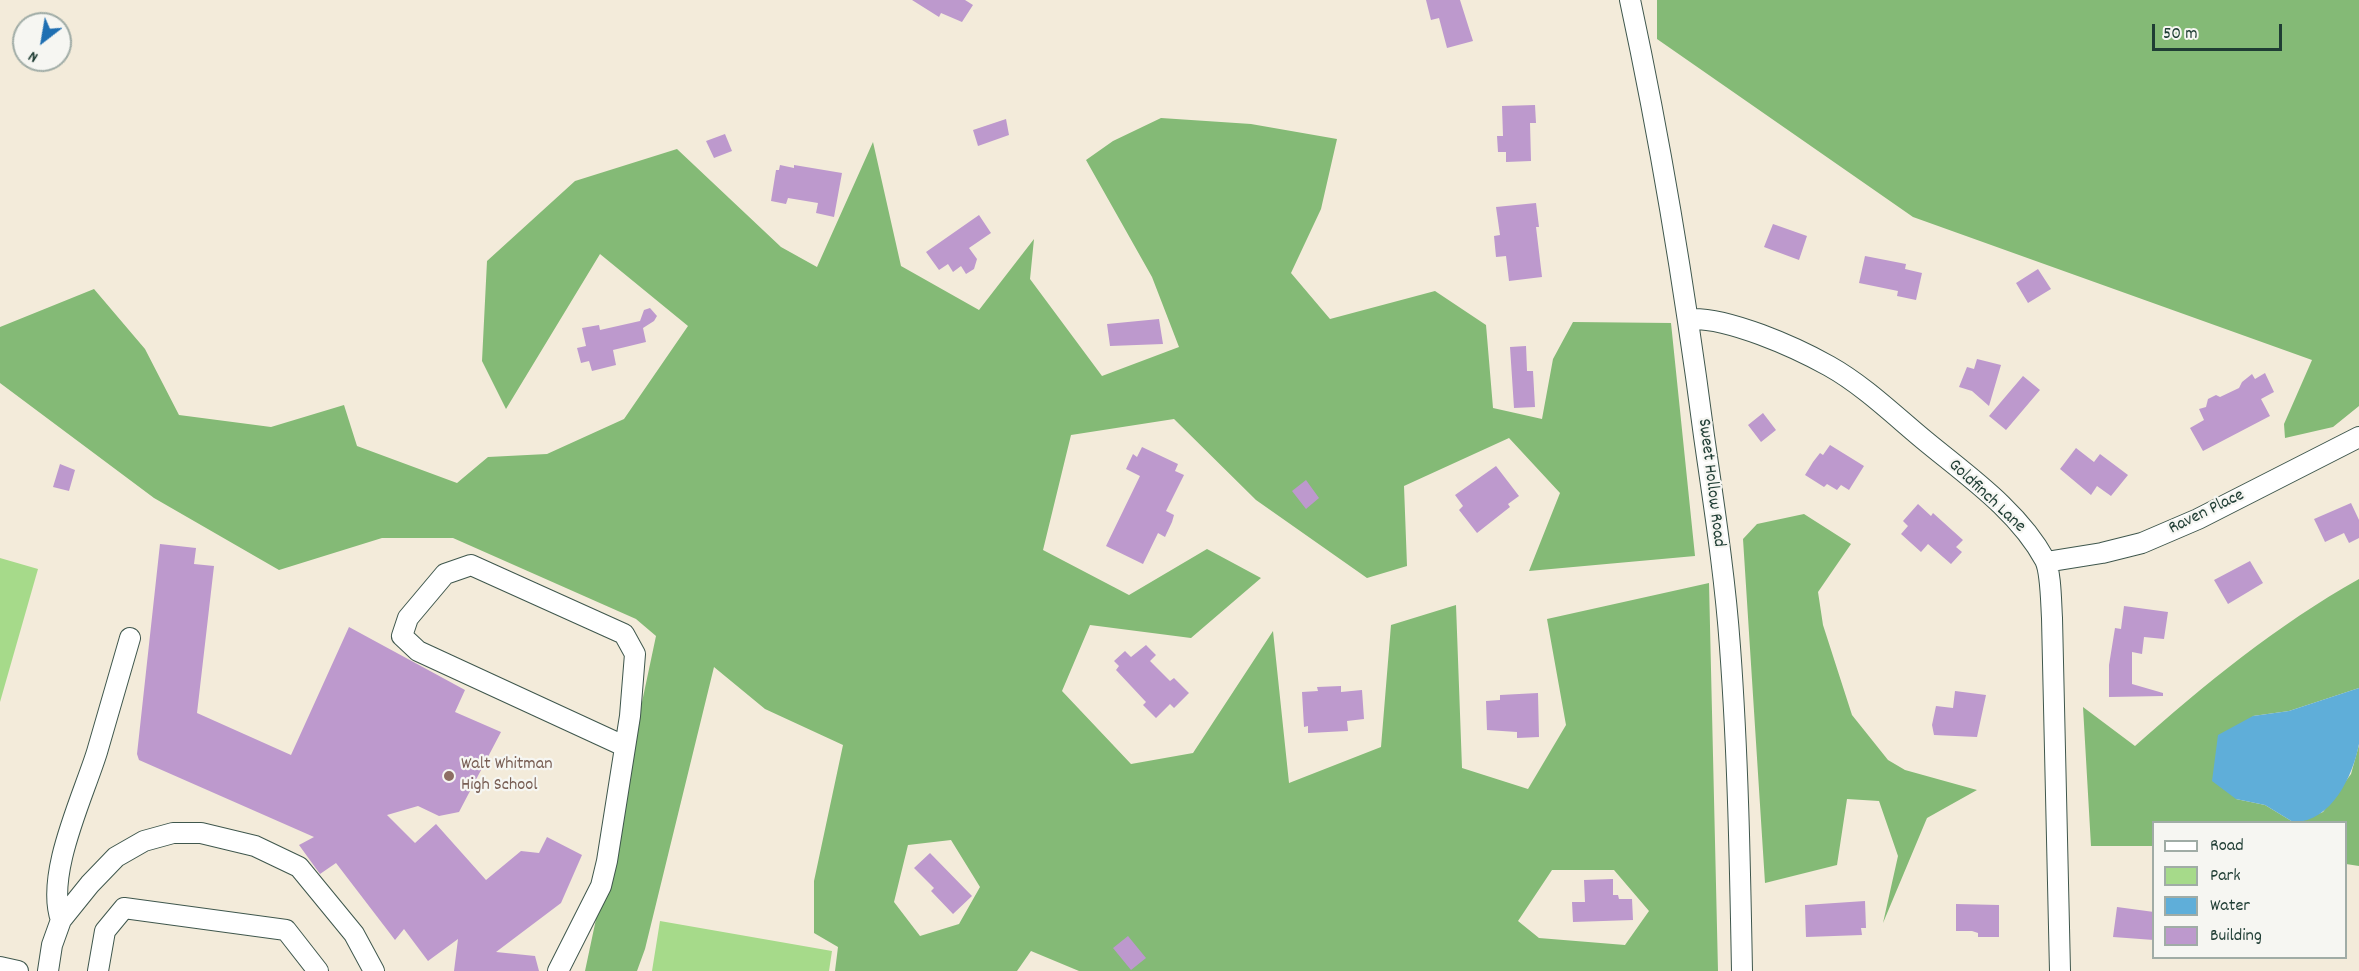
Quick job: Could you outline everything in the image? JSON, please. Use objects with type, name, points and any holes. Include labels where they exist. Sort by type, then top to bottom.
[{"type":"street","name":"Sweet Hollow Road","points":[[1630,0],[1646,67],[1689,319],[1730,645],[1740,831],[1742,971]]},
{"type":"street","name":"Goldfinch Lane","points":[[1689,319],[1707,318],[1772,340],[1832,367],[1876,399],[1989,495],[2022,527],[2046,562],[2052,618],[2060,971]]},
{"type":"street","name":"Raven Place","points":[[2046,562],[2102,553],[2142,543],[2198,519],[2359,437]]},
{"type":"street","points":[[558,971],[601,886],[630,716],[635,654],[624,634],[471,565],[445,574],[408,618],[402,636],[418,651],[624,746]]},
{"type":"street","points":[[62,920],[56,904],[62,867],[130,638]]},
{"type":"street","points":[[48,971],[52,945],[62,920],[116,857],[144,841],[173,832],[201,833],[255,846],[299,867],[354,934],[374,971]]},
{"type":"street","points":[[98,971],[105,931],[124,908],[286,930],[318,971]]},
{"type":"street","points":[[0,967],[18,971]]},
{"type":"green space","points":[[1657,0],[2359,0],[2359,406],[2333,427],[2285,438],[2284,424],[2312,360],[1913,217],[1657,39]]},
{"type":"green space","points":[[1161,118],[1251,124],[1337,139],[1321,209],[1291,273],[1330,319],[1435,291],[1486,325],[1493,408],[1542,419],[1553,359],[1573,322],[1671,323],[1695,556],[1529,571],[1560,493],[1509,438],[1404,486],[1407,566],[1367,578],[1256,500],[1174,419],[1071,435],[1043,550],[1129,595],[1207,549],[1261,578],[1191,638],[1090,625],[1062,691],[1131,764],[1193,753],[1273,631],[1289,783],[1381,747],[1391,625],[1456,605],[1462,768],[1528,789],[1566,725],[1547,619],[1709,583],[1718,971],[1079,971],[1031,951],[1017,971],[835,971],[838,947],[814,933],[814,881],[843,745],[765,709],[714,667],[645,949],[637,971],[585,971],[656,636],[636,619],[453,538],[382,538],[279,570],[154,498],[0,383],[0,327],[94,289],[145,349],[179,415],[271,427],[344,405],[357,446],[457,483],[488,457],[547,454],[624,419],[688,326],[600,254],[506,409],[482,361],[487,261],[575,181],[677,149],[781,247],[817,267],[873,142],[901,266],[979,310],[1034,239],[1030,279],[1102,376],[1179,347],[1152,277],[1086,160],[1113,141]],"holes":[[[951,840],[980,887],[959,924],[920,936],[894,902],[908,845]],[[1552,870],[1614,870],[1649,911],[1625,945],[1539,938],[1518,921]]]},
{"type":"green space","points":[[1804,514],[1851,544],[1818,592],[1823,625],[1852,715],[1888,760],[1905,770],[1977,790],[1927,818],[1883,923],[1898,856],[1879,801],[1847,799],[1837,865],[1765,883],[1743,539],[1757,524]]},
{"type":"green space","points":[[0,558],[38,569],[0,702]]},
{"type":"green space","points":[[2359,579],[2359,688],[2289,711],[2253,716],[2236,799],[2265,805],[2291,821],[2152,821],[2152,846],[2091,846],[2083,707],[2135,746],[2242,656]]},
{"type":"green space","points":[[2359,745],[2359,866],[2347,864],[2347,821],[2301,821],[2323,812],[2351,774]]},
{"type":"green space","points":[[660,921],[832,951],[829,971],[652,971]]},
{"type":"water","points":[[2359,688],[2359,744],[2352,770],[2346,783],[2329,806],[2318,815],[2300,821],[2291,821],[2265,805],[2236,799],[2212,781],[2218,735],[2253,716],[2289,711]]},
{"type":"building","points":[[912,0],[965,0],[973,5],[962,22],[941,13],[939,17]]},
{"type":"building","points":[[1426,0],[1460,0],[1473,41],[1447,48],[1439,18],[1431,20]]},
{"type":"building","points":[[1535,105],[1536,123],[1530,123],[1531,161],[1506,162],[1506,152],[1498,152],[1497,136],[1503,136],[1502,106]]},
{"type":"building","points":[[1006,119],[1009,135],[978,146],[973,130]]},
{"type":"building","points":[[725,134],[732,151],[714,158],[706,141]]},
{"type":"building","points":[[780,165],[842,173],[834,217],[816,213],[818,203],[788,198],[786,204],[771,201],[776,170],[779,170]]},
{"type":"building","points":[[1536,203],[1539,227],[1536,227],[1542,277],[1509,281],[1506,256],[1496,257],[1494,236],[1500,235],[1496,207]]},
{"type":"building","points":[[979,215],[991,233],[969,248],[977,259],[974,269],[966,274],[961,266],[953,272],[948,264],[939,270],[926,252]]},
{"type":"building","points":[[1773,224],[1807,236],[1799,260],[1764,247]]},
{"type":"building","points":[[1865,256],[1906,264],[1905,269],[1922,273],[1916,300],[1897,296],[1898,291],[1859,283]]},
{"type":"building","points":[[2038,269],[2051,289],[2028,303],[2016,283]]},
{"type":"building","points":[[650,308],[657,316],[654,321],[643,328],[646,342],[613,350],[616,365],[592,371],[589,361],[581,363],[577,348],[586,346],[582,328],[599,325],[600,330],[640,321],[644,310]]},
{"type":"building","points":[[1159,319],[1163,344],[1110,346],[1107,324]]},
{"type":"building","points":[[1526,346],[1527,371],[1533,371],[1535,407],[1514,408],[1510,347]]},
{"type":"building","points":[[1977,359],[2001,365],[1989,406],[1972,391],[1959,387],[1967,367],[1974,369]]},
{"type":"building","points":[[2265,373],[2274,392],[2261,399],[2270,416],[2203,451],[2190,428],[2204,420],[2199,409],[2206,407],[2208,399],[2216,395],[2220,397],[2239,388],[2242,382],[2252,374],[2255,379]]},
{"type":"building","points":[[2023,376],[2040,390],[2006,430],[1989,416]]},
{"type":"building","points":[[1763,413],[1776,430],[1761,442],[1748,425]]},
{"type":"building","points":[[1830,445],[1864,466],[1849,490],[1841,485],[1837,490],[1827,484],[1824,487],[1805,475],[1820,453],[1823,455]]},
{"type":"building","points":[[1142,447],[1178,464],[1175,471],[1184,475],[1166,511],[1174,515],[1172,522],[1165,537],[1158,533],[1143,564],[1106,546],[1140,476],[1126,469],[1133,454],[1137,457]]},
{"type":"building","points":[[2076,448],[2094,462],[2100,454],[2128,475],[2111,496],[2097,486],[2091,495],[2060,469]]},
{"type":"building","points":[[60,464],[75,470],[69,491],[53,487]]},
{"type":"building","points":[[1496,466],[1519,496],[1508,504],[1510,507],[1477,533],[1459,510],[1463,506],[1455,495]]},
{"type":"building","points":[[1306,480],[1319,498],[1306,509],[1292,491]]},
{"type":"building","points":[[2351,503],[2359,520],[2359,538],[2349,543],[2344,533],[2325,542],[2314,519]]},
{"type":"building","points":[[1918,504],[1931,516],[1933,513],[1963,540],[1956,547],[1962,552],[1951,564],[1928,544],[1921,552],[1901,534],[1908,526],[1903,521]]},
{"type":"building","points":[[160,544],[196,548],[194,564],[214,566],[197,713],[291,755],[349,627],[465,690],[455,712],[501,732],[459,812],[439,816],[418,806],[387,815],[415,843],[436,824],[486,880],[521,851],[539,853],[547,837],[582,855],[561,903],[496,952],[535,956],[539,971],[454,971],[458,939],[428,961],[404,929],[395,940],[336,863],[320,874],[299,845],[314,837],[139,760],[137,754]]},
{"type":"building","points":[[2250,561],[2263,583],[2228,604],[2214,580]]},
{"type":"building","points":[[2124,606],[2168,612],[2164,639],[2144,637],[2142,654],[2132,652],[2132,684],[2163,693],[2163,696],[2109,697],[2109,665],[2115,628],[2121,629]]},
{"type":"building","points":[[1146,645],[1156,655],[1150,661],[1170,681],[1174,678],[1189,693],[1174,708],[1170,704],[1156,718],[1143,705],[1146,702],[1116,670],[1119,666],[1114,661],[1125,651],[1131,657]]},
{"type":"building","points":[[1341,686],[1341,692],[1362,690],[1364,719],[1347,721],[1348,731],[1308,733],[1308,726],[1304,727],[1302,692],[1318,691],[1317,687]]},
{"type":"building","points":[[1955,691],[1986,695],[1977,737],[1934,735],[1932,725],[1936,706],[1953,708]]},
{"type":"building","points":[[1538,693],[1539,737],[1517,738],[1517,732],[1487,730],[1486,701],[1500,700],[1500,695]]},
{"type":"building","points":[[930,853],[972,896],[953,914],[931,891],[934,888],[914,868]]},
{"type":"building","points":[[1613,879],[1613,895],[1618,895],[1619,899],[1632,899],[1633,920],[1573,922],[1572,902],[1585,902],[1584,880]]},
{"type":"building","points":[[1865,901],[1866,928],[1861,928],[1862,935],[1806,937],[1805,905]]},
{"type":"building","points":[[1956,904],[1999,905],[1999,937],[1978,937],[1978,933],[1972,931],[1956,931]]},
{"type":"building","points":[[2117,907],[2152,912],[2152,940],[2113,937]]},
{"type":"building","points":[[1128,936],[1146,958],[1131,970],[1113,948]]},
{"type":"place","name":"Walt Whitman High School","points":[[449,776]]}]
